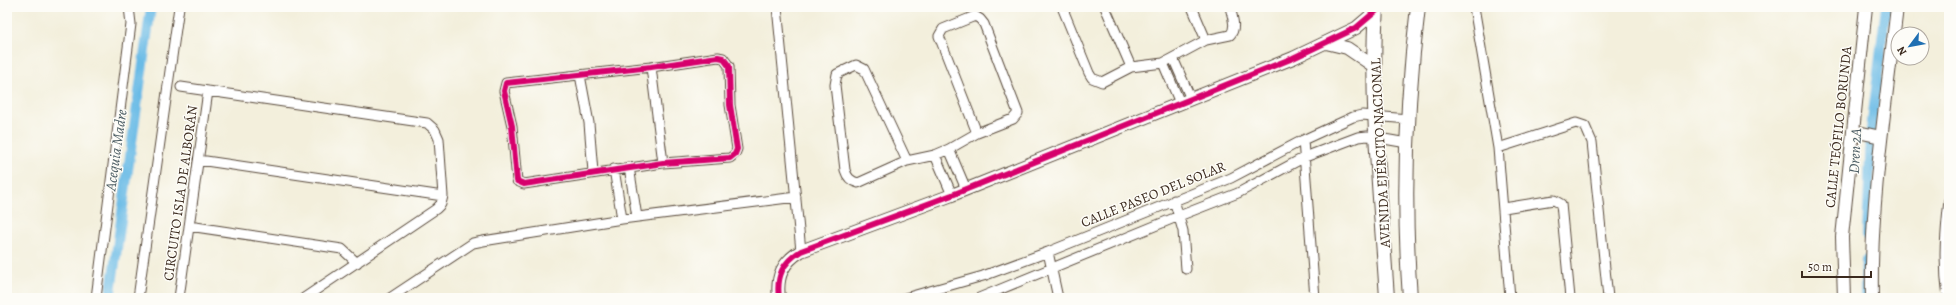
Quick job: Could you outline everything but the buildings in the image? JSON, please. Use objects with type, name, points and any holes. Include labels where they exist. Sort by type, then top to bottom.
[{"type":"main road","name":"AVENIDA EJÉRCITO NACIONAL","points":[[1410,298],[1407,208],[1407,143],[1418,7]]},
{"type":"main road","name":"AVENIDA EJÉRCITO NACIONAL","points":[[1376,9],[1374,34],[1377,138],[1387,298]]},
{"type":"street","points":[[96,298],[131,24],[129,7]]},
{"type":"street","points":[[138,298],[179,7]]},
{"type":"street","points":[[777,7],[801,251]]},
{"type":"street","points":[[1062,7],[1092,78],[1102,82],[1131,67],[1162,63],[1206,40],[1230,35],[1234,25],[1230,7]]},
{"type":"street","points":[[1105,7],[1131,67]]},
{"type":"street","points":[[1192,7],[1206,40]]},
{"type":"street","points":[[1474,7],[1498,148],[1510,298]]},
{"type":"street","name":"CALLE TEÓFILO BORUNDA","points":[[1844,298],[1842,237],[1856,131],[1866,7]]},
{"type":"street","points":[[1872,298],[1873,230],[1879,137],[1897,7]]},
{"type":"street","points":[[779,298],[780,273],[788,259],[801,251],[952,195],[1326,43],[1356,28],[1376,9]]},
{"type":"street","points":[[906,161],[864,69],[856,65],[836,74],[835,85],[845,170],[848,178],[852,182],[858,183],[906,161],[934,155],[949,149],[977,133],[1013,119],[1018,113],[984,24],[975,16],[944,29],[939,36],[977,133]]},
{"type":"street","points":[[1326,43],[1347,48],[1375,67]]},
{"type":"street","points":[[718,57],[723,58],[729,66],[730,105],[737,149],[735,154],[730,158],[629,167],[524,184],[520,183],[515,177],[514,139],[504,91],[506,83],[651,67],[718,57]]},
{"type":"street","points":[[1173,58],[1191,99]]},
{"type":"street","points":[[1162,63],[1180,103]]},
{"type":"street","points":[[651,67],[663,163]]},
{"type":"street","points":[[580,75],[589,123],[593,172]]},
{"type":"street","points":[[181,87],[427,123],[435,130],[439,139],[443,196],[441,204],[436,209],[357,262],[309,297]]},
{"type":"street","name":"CIRCUITO ISLA DE ALBORÁN","points":[[179,298],[208,91]]},
{"type":"street","name":"CALLE PASEO DEL SOLAR","points":[[905,298],[983,276],[1048,252],[1231,178],[1303,140],[1353,117],[1377,116],[1408,119]]},
{"type":"street","points":[[1498,148],[1576,123],[1585,126],[1592,142],[1608,298]]},
{"type":"street","points":[[1856,131],[1879,137]]},
{"type":"street","points":[[979,298],[1179,216],[1238,194],[1305,158],[1358,137],[1367,136],[1407,143]]},
{"type":"street","points":[[1303,140],[1315,298]]},
{"type":"street","points":[[949,149],[966,189]]},
{"type":"street","points":[[934,155],[952,195]]},
{"type":"street","points":[[199,160],[443,196]]},
{"type":"street","points":[[629,167],[637,218]]},
{"type":"street","points":[[614,169],[622,220]]},
{"type":"street","points":[[390,298],[473,243],[622,220],[796,197]]},
{"type":"street","points":[[1174,200],[1183,231],[1186,269]]},
{"type":"street","points":[[1504,208],[1554,200],[1561,204],[1570,298]]},
{"type":"street","points":[[1948,298],[1944,268],[1944,242],[1949,200]]},
{"type":"street","points":[[189,226],[342,250],[357,262]]},
{"type":"street","points":[[1048,252],[1058,298]]},
{"type":"waterway","name":"Acequia Madre","points":[[110,298],[151,7]]},
{"type":"waterway","name":"Dren 2A","points":[[1867,236],[1871,130],[1886,7]]},
{"type":"waterway","name":"Dren 2A","points":[[1865,298],[1866,260]]},
{"type":"cycle path","points":[[779,298],[778,290],[782,270],[785,265],[801,251],[952,195],[1293,58],[1356,28],[1376,11]]},
{"type":"cycle path","points":[[718,57],[723,58],[729,66],[730,105],[737,149],[735,154],[730,158],[663,163],[524,184],[517,181],[512,126],[504,91],[506,83],[651,67],[718,57]]}]
